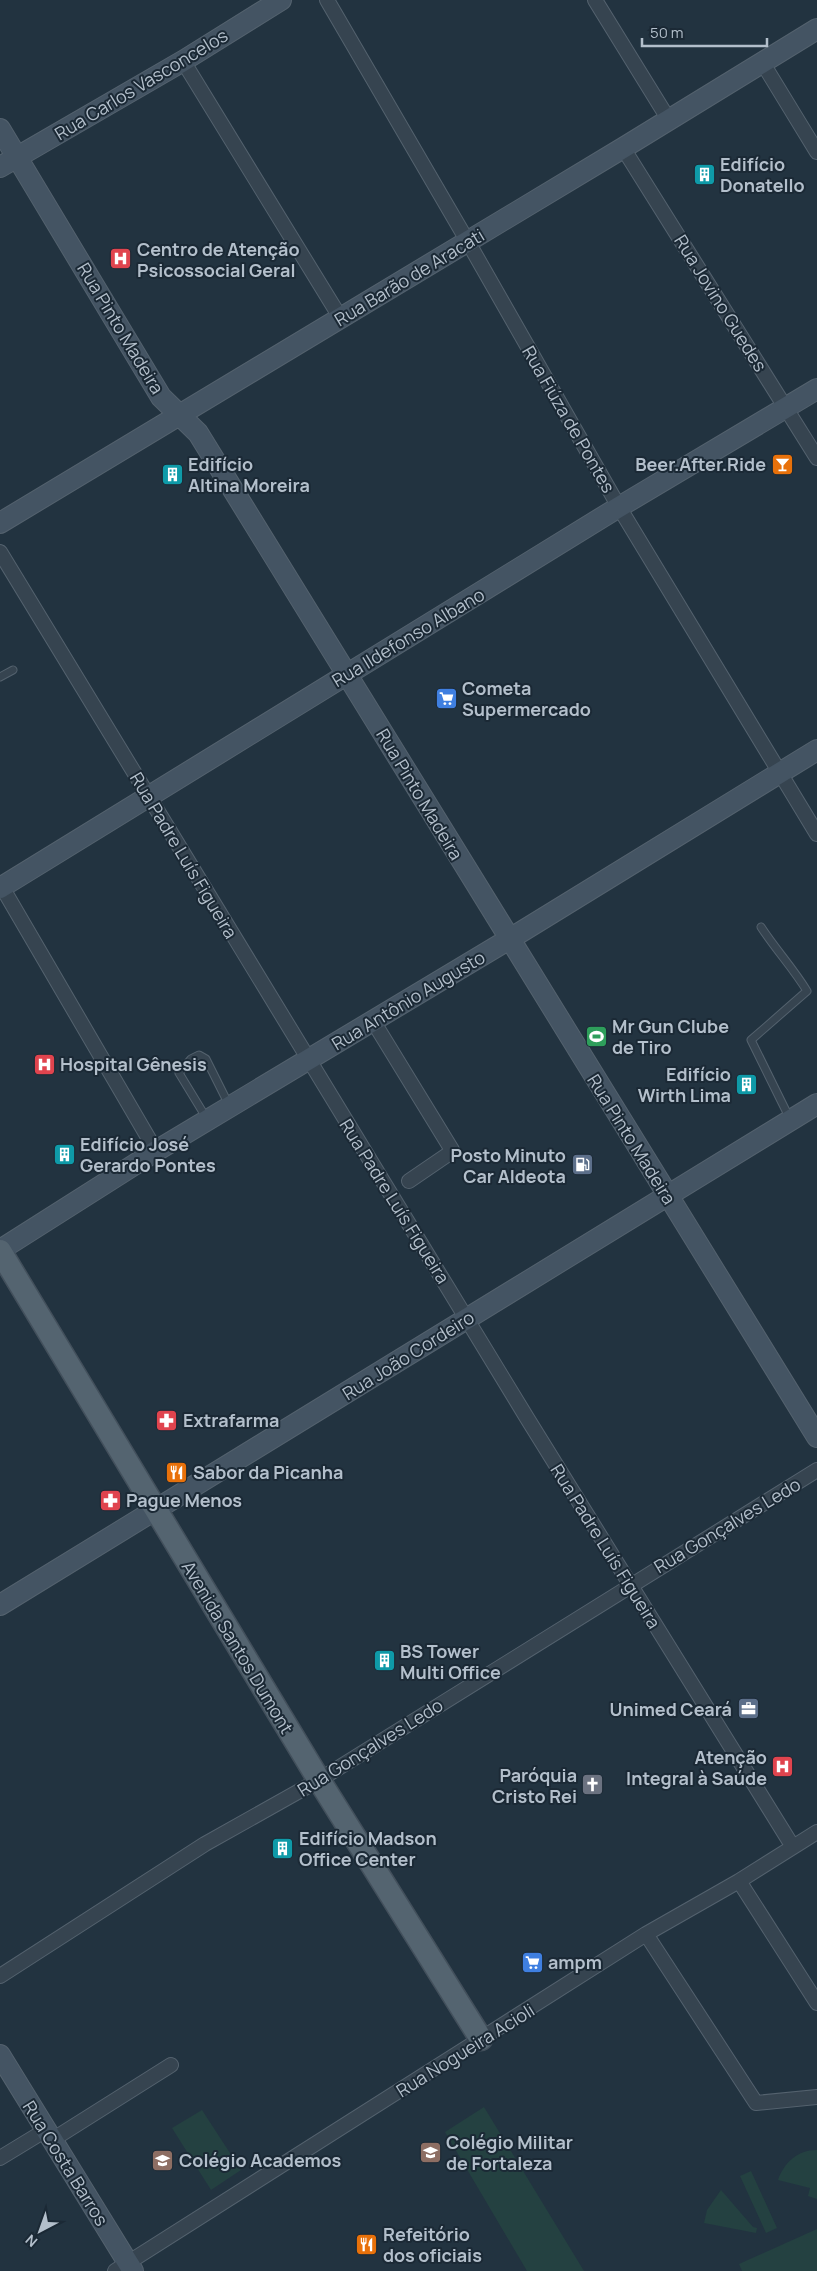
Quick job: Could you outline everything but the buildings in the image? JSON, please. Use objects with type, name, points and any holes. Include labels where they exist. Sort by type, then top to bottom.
[{"type":"main road","name":"Avenida Santos Dumont","points":[[0,1250],[318,1780],[481,2039]]},
{"type":"street","name":"Rua Carlos Vasconcelos","points":[[0,168],[183,61],[281,0]]},
{"type":"street","name":"Rua Fiúza de Pontes","points":[[327,0],[619,507],[778,773],[817,834]]},
{"type":"street","points":[[595,0],[668,120]]},
{"type":"street","name":"Rua Barão de Aracati","points":[[0,523],[182,415],[340,317],[468,242],[817,29]]},
{"type":"street","points":[[183,61],[340,317]]},
{"type":"street","points":[[762,62],[817,152]]},
{"type":"street","name":"Rua Pinto Madeira","points":[[0,128],[161,397],[182,415],[198,433],[817,1437]]},
{"type":"street","name":"Rua Jovino Guedes","points":[[623,148],[817,458]]},
{"type":"street","name":"Rua Ildefonso Albano","points":[[1,887],[619,507],[817,389]]},
{"type":"street","name":"Rua Padre Luís Figueira","points":[[0,552],[308,1059],[792,1847]]},
{"type":"street","name":"Rua Antônio Augusto","points":[[0,1250],[156,1151],[509,940],[817,750]]},
{"type":"street","points":[[1,887],[156,1151]]},
{"type":"street","points":[[373,1021],[452,1150],[409,1180]]},
{"type":"street","name":"Rua João Cordeiro","points":[[0,1605],[817,1104]]},
{"type":"street","name":"Rua Gonçalves Ledo","points":[[0,1976],[205,1844],[318,1780],[630,1584],[817,1470]]},
{"type":"street","name":"Rua Nogueira Acioli","points":[[125,2268],[646,1934],[739,1881],[817,1832]]},
{"type":"street","points":[[739,1881],[817,2003]]},
{"type":"street","points":[[646,1934],[756,2103],[817,2097]]},
{"type":"street","name":"Rua Costa Barros","points":[[0,2055],[49,2135],[125,2268]]},
{"type":"street","points":[[0,2158],[49,2135],[171,2065]]},
{"type":"lane","points":[[0,678],[13,670]]},
{"type":"lane","points":[[761,927],[778,954],[790,964],[807,991],[751,1040],[791,1120]]},
{"type":"lane","points":[[208,1121],[179,1073],[190,1059],[199,1055],[206,1059],[230,1107]]},
{"type":"green space","points":[[484,2107],[584,2271],[527,2271],[445,2132]]},
{"type":"green space","points":[[202,2110],[241,2170],[211,2190],[172,2128]]},
{"type":"green space","points":[[817,2150],[817,2199],[808,2196],[810,2188],[778,2180],[784,2168],[797,2155]]},
{"type":"green space","points":[[751,2171],[777,2228],[766,2233],[740,2176]]},
{"type":"green space","points":[[721,2190],[753,2227],[757,2228],[756,2233],[704,2223],[707,2210]]},
{"type":"green space","points":[[817,2229],[817,2271],[742,2271],[739,2264]]},
{"type":"place","name":"Edifício Donatello","points":[[704,174]]},
{"type":"place","name":"Centro de Atenção Psicossocial Geral","points":[[121,259]]},
{"type":"place","name":"Beer.After.Ride","points":[[782,464]]},
{"type":"place","name":"Edifício Altina Moreira","points":[[172,474]]},
{"type":"place","name":"Cometa Supermercado","points":[[446,698]]},
{"type":"place","name":"Mr Gun Clube de Tiro","points":[[596,1036]]},
{"type":"place","name":"Hospital Gênesis","points":[[44,1064]]},
{"type":"place","name":"Edifício Wirth Lima","points":[[747,1084]]},
{"type":"place","name":"Edifício José Gerardo Pontes","points":[[64,1154]]},
{"type":"place","name":"Posto Minuto Car Aldeota","points":[[582,1165]]},
{"type":"place","name":"Extrafarma","points":[[167,1420]]},
{"type":"place","name":"Sabor da Picanha","points":[[177,1472]]},
{"type":"place","name":"Pague Menos","points":[[110,1500]]},
{"type":"place","name":"BS Tower Multi Office","points":[[384,1661]]},
{"type":"place","name":"Unimed Ceará","points":[[748,1709]]},
{"type":"place","name":"Atenção Integral à Saúde","points":[[783,1767]]},
{"type":"place","name":"Paróquia Cristo Rei","points":[[593,1785]]},
{"type":"place","name":"Edifício Madson Office Center","points":[[283,1848]]},
{"type":"place","name":"ampm","points":[[532,1962]]},
{"type":"place","name":"Colégio Militar de Fortaleza","points":[[430,2152]]},
{"type":"place","name":"Colégio Academos","points":[[163,2160]]},
{"type":"place","name":"Refeitório dos oficiais","points":[[367,2244]]}]
